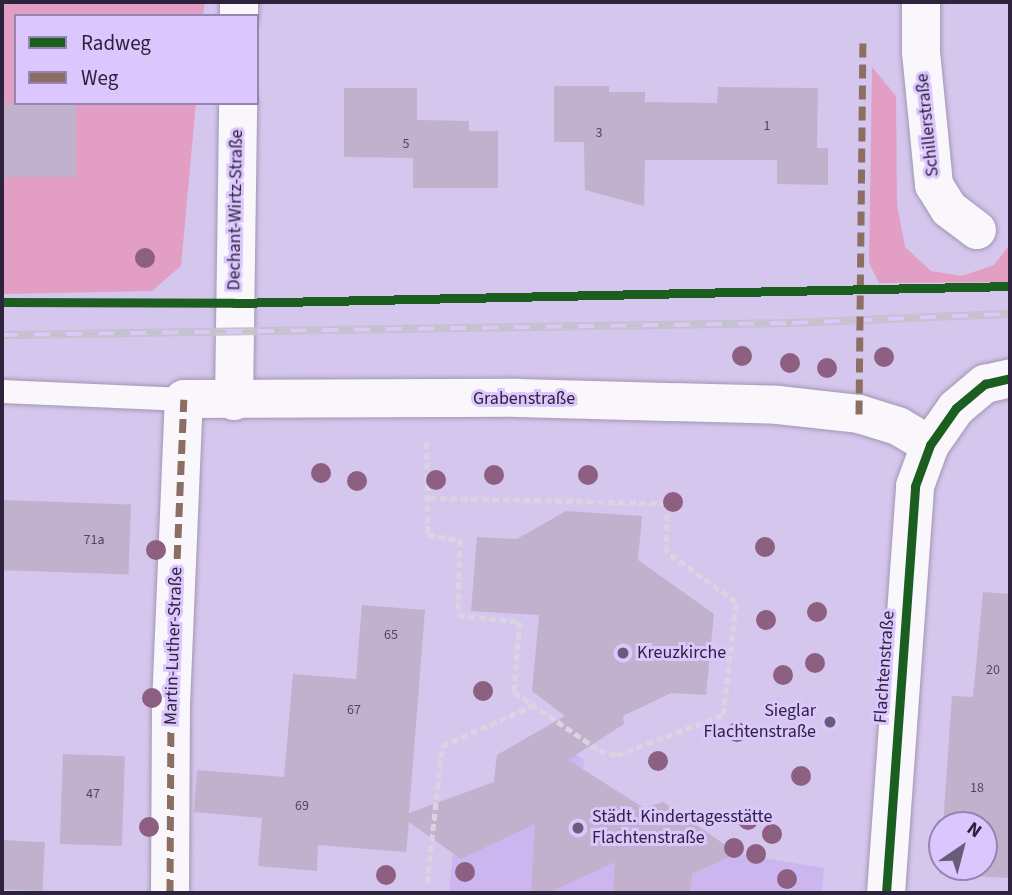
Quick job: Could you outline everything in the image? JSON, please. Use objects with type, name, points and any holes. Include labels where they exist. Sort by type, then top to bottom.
[{"type":"street","name":"Schillerstraße","points":[[921,2],[921,52],[934,185],[949,209],[977,230]]},
{"type":"street","name":"Dechant-Wirtz-Straße","points":[[234,401],[238,105]]},
{"type":"street","points":[[930,445],[956,408],[985,384],[1010,378]]},
{"type":"street","name":"Grabenstraße","points":[[184,399],[426,399],[778,405],[859,414],[898,426],[930,445]]},
{"type":"street","name":"Martin-Luther-Straße","points":[[170,893],[171,705],[184,399]]},
{"type":"street","name":"Flachtenstraße","points":[[886,893],[915,486],[930,445]]},
{"type":"lane","name":"Grabenstraße","points":[[2,391],[184,399]]},
{"type":"path","points":[[426,399],[428,535],[460,540],[457,615],[520,622],[514,692],[599,750],[617,755],[723,715],[736,602],[666,552],[667,504],[428,498]]},
{"type":"path","points":[[427,883],[442,746],[532,706]]},
{"type":"shaded area","points":[[2,2],[205,2],[203,14],[14,14],[14,105],[196,105],[181,266],[152,291],[2,294]]},
{"type":"shaded area","points":[[872,67],[896,96],[897,205],[905,247],[931,271],[962,276],[994,265],[1010,244],[1010,282],[879,283],[869,263]]},
{"type":"shaded area","name":"Städt. Kindertagesstätte Flachtenstraße","points":[[542,729],[584,760],[583,769],[644,808],[663,802],[728,852],[824,868],[822,893],[449,893],[458,796],[494,782],[497,755]]},
{"type":"building","points":[[554,86],[609,86],[609,92],[645,92],[645,102],[717,103],[718,87],[818,88],[817,148],[828,148],[828,185],[777,184],[777,160],[645,160],[644,206],[585,190],[584,142],[554,142]]},
{"type":"building","points":[[344,88],[417,88],[417,120],[469,121],[469,131],[498,131],[498,188],[413,188],[413,158],[344,157]]},
{"type":"building","points":[[2,103],[76,105],[76,177],[2,177]]},
{"type":"building","points":[[2,500],[131,505],[128,574],[2,570]]},
{"type":"building","points":[[566,511],[642,516],[638,560],[714,614],[706,695],[671,693],[623,716],[624,724],[568,760],[645,809],[663,802],[737,853],[692,874],[690,893],[613,893],[615,862],[548,893],[531,893],[535,824],[461,859],[409,822],[406,852],[318,845],[317,871],[258,866],[262,818],[194,812],[197,770],[284,777],[293,674],[356,679],[362,605],[425,610],[409,813],[494,782],[497,755],[565,716],[532,691],[539,615],[471,611],[477,537],[517,539]]},
{"type":"building","points":[[983,592],[1010,594],[1010,878],[998,877],[998,811],[944,811],[952,696],[973,697]]},
{"type":"building","points":[[63,754],[125,756],[122,846],[60,844]]},
{"type":"building","points":[[2,840],[45,842],[42,891],[2,889]]},
{"type":"railway","points":[[2,335],[792,323],[1010,314]]},
{"type":"marked path","points":[[859,414],[863,38]]},
{"type":"marked path","points":[[170,893],[171,705],[184,399]]},
{"type":"cycle path","points":[[2,302],[234,303],[1010,286]]},
{"type":"cycle path","points":[[886,893],[915,486],[930,445],[956,408],[985,384],[1010,378]]},
{"type":"place","name":"Kreuzkirche","points":[[623,653]]},
{"type":"place","name":"Sieglar Flachtenstraße","points":[[830,722]]},
{"type":"place","name":"Städt. Kindertagesstätte Flachtenstraße","points":[[578,828]]}]
